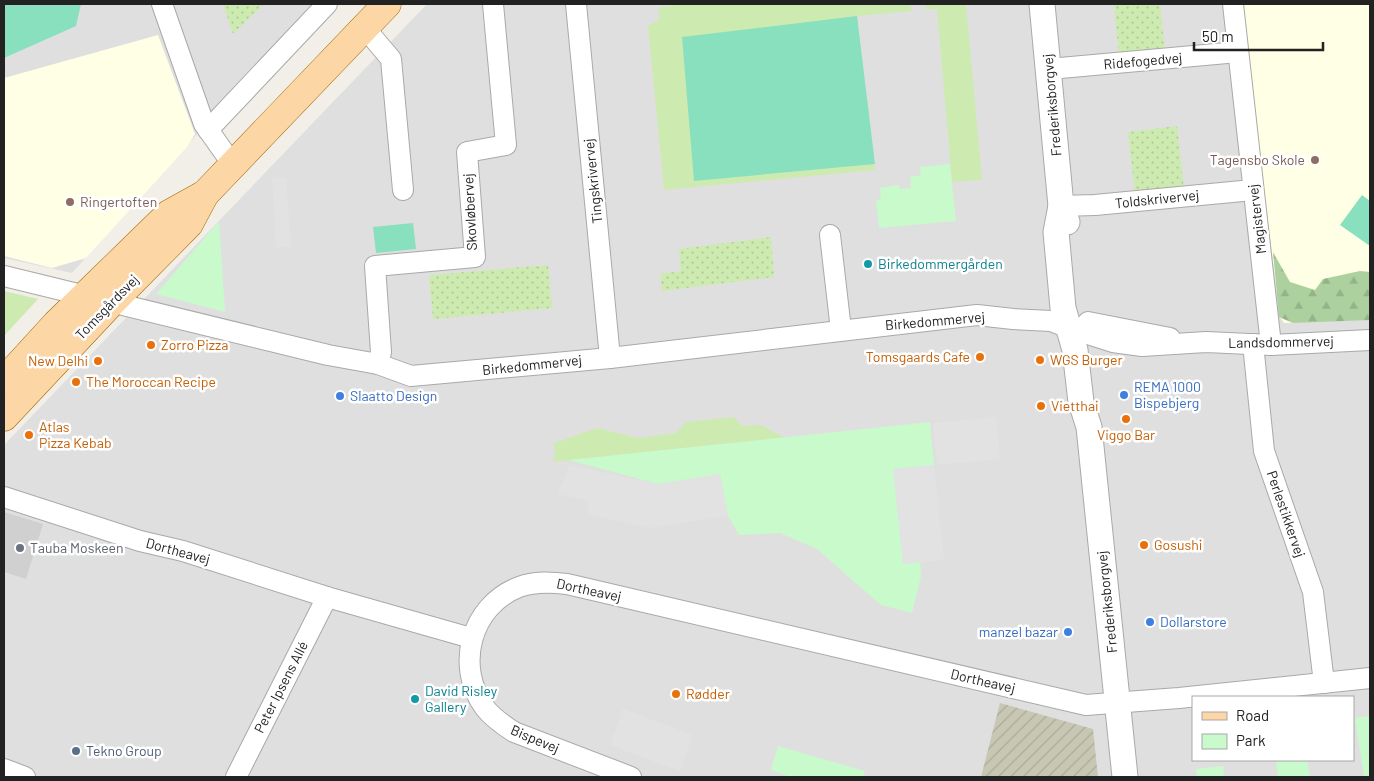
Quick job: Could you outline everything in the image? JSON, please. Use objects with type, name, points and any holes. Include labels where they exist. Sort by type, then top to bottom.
[{"type":"main road","name":"Tomsgårdsvej","points":[[4,381],[56,324],[99,299],[189,224],[205,194],[387,4]]},
{"type":"main road","name":"Tomsgårdsvej","points":[[4,417],[99,299]]},
{"type":"street","points":[[162,4],[204,124],[233,165]]},
{"type":"street","points":[[208,130],[327,4]]},
{"type":"street","name":"Skovløbervej","points":[[378,364],[381,352],[375,266],[475,257],[467,152],[506,145],[493,4]]},
{"type":"street","name":"Tingskrivervej","points":[[576,4],[610,358]]},
{"type":"street","name":"Frederiksborgvej","points":[[1042,4],[1062,206],[1056,232],[1063,308],[1081,328],[1075,350],[1081,402],[1089,427],[1125,777]]},
{"type":"street","name":"Magistervej","points":[[1233,4],[1253,190],[1262,344]]},
{"type":"street","points":[[364,27],[391,59],[403,190]]},
{"type":"street","name":"Ridefogedvej","points":[[1049,70],[1238,52]]},
{"type":"street","name":"Toldskrivervej","points":[[1062,206],[1095,205],[1253,190]]},
{"type":"street","points":[[830,235],[841,330]]},
{"type":"street","name":"Birkedommervej","points":[[4,276],[328,355],[378,364],[411,376],[610,358],[977,315],[1013,319],[1052,320],[1081,328]]},
{"type":"street","name":"Landsdommervej","points":[[1081,328],[1113,342],[1142,346],[1191,343],[1262,344],[1370,340]]},
{"type":"street","name":"Perlestikkervej","points":[[1262,344],[1264,451],[1312,592],[1324,683]]},
{"type":"street","name":"Dortheavej","points":[[4,498],[140,541],[191,553],[327,598],[471,638],[477,624],[488,609],[502,596],[518,588],[536,583],[552,582],[1086,705],[1117,704],[1192,696]]},
{"type":"street","name":"Peter Ipsens Allé","points":[[236,777],[327,598]]},
{"type":"street","name":"Bispevej","points":[[471,638],[469,658],[471,676],[476,693],[485,708],[497,721],[514,732],[631,777]]},
{"type":"street","name":"Dortheavej","points":[[1196,696],[1370,678]]},
{"type":"street","points":[[4,769],[25,777]]},
{"type":"shaded area","name":"Ringertoften","points":[[4,4],[320,4],[219,110],[72,273],[4,258]]},
{"type":"shaded area","points":[[427,4],[1370,4],[1370,777],[4,777],[4,445]]},
{"type":"shaded area","name":"Tagensbo Skole","points":[[1241,4],[1370,4],[1370,319],[1284,323],[1280,317]]},
{"type":"shaded area","name":"Ringertoften","points":[[158,35],[195,134],[187,147],[86,258],[52,268],[4,256],[4,78]]},
{"type":"shaded area","points":[[286,177],[291,247],[276,247],[272,178]]},
{"type":"shaded area","points":[[996,417],[1000,459],[937,465],[933,423]]},
{"type":"shaded area","points":[[569,465],[658,484],[720,474],[728,516],[648,528],[587,514],[589,501],[558,494]]},
{"type":"shaded area","points":[[934,465],[944,560],[903,564],[893,469]]},
{"type":"shaded area","name":"Tauba Moskeen","points":[[4,512],[43,524],[26,579],[4,572]]},
{"type":"shaded area","points":[[1000,703],[1093,729],[1098,777],[981,777]]},
{"type":"shaded area","points":[[623,709],[693,735],[680,771],[610,745]]},
{"type":"green space","points":[[4,4],[81,4],[76,26],[4,58]]},
{"type":"green space","points":[[223,4],[264,4],[233,34]]},
{"type":"green space","points":[[691,4],[910,4],[912,11],[857,16],[875,170],[664,190],[648,26],[659,20],[659,7]]},
{"type":"green space","points":[[925,4],[966,4],[982,180],[952,182],[937,9],[925,9]]},
{"type":"green space","points":[[1114,4],[1160,4],[1165,51],[1119,56]]},
{"type":"green space","points":[[857,16],[875,164],[694,181],[682,37]]},
{"type":"green space","points":[[1177,126],[1184,189],[1135,194],[1128,132]]},
{"type":"green space","points":[[950,164],[956,221],[879,228],[876,200],[881,199],[880,188],[899,185],[900,189],[911,188],[910,177],[921,175],[920,167]]},
{"type":"green space","points":[[1362,195],[1370,201],[1370,246],[1340,225]]},
{"type":"green space","points":[[219,221],[225,312],[156,294]]},
{"type":"green space","points":[[413,223],[416,249],[376,253],[373,227]]},
{"type":"green space","points":[[771,237],[774,277],[662,291],[660,274],[681,271],[679,249]]},
{"type":"green space","points":[[1273,252],[1290,282],[1315,290],[1323,279],[1360,271],[1370,272],[1370,320],[1293,323],[1279,317]]},
{"type":"green space","points":[[548,265],[552,308],[433,319],[429,275]]},
{"type":"green space","points":[[4,291],[38,299],[4,336]]},
{"type":"green space","points":[[734,417],[742,426],[761,425],[785,438],[553,462],[555,453],[554,443],[597,428],[639,438],[676,433],[686,422]]},
{"type":"green space","points":[[930,422],[934,465],[894,469],[903,564],[920,562],[921,576],[912,613],[881,605],[817,549],[780,533],[739,535],[728,516],[720,474],[658,484],[569,460]]},
{"type":"green space","points":[[1370,716],[1370,777],[1364,777],[1355,718]]},
{"type":"green space","points":[[778,746],[865,771],[863,777],[790,777],[771,770]]},
{"type":"green space","points":[[1307,761],[1310,777],[1278,777],[1276,762]]},
{"type":"green space","points":[[1223,766],[1224,777],[1197,777],[1196,769]]},
{"type":"place","name":"Tagensbo Skole","points":[[1315,160]]},
{"type":"place","name":"Ringertoften","points":[[70,202]]},
{"type":"place","name":"Birkedommergården","points":[[868,264]]},
{"type":"place","name":"Zorro Pizza","points":[[151,345]]},
{"type":"place","name":"Tomsgaards Cafe","points":[[980,357]]},
{"type":"place","name":"WGS Burger","points":[[1040,360]]},
{"type":"place","name":"New Delhi","points":[[98,361]]},
{"type":"place","name":"The Moroccan Recipe","points":[[76,382]]},
{"type":"place","name":"REMA 1000 Bispebjerg","points":[[1124,395]]},
{"type":"place","name":"Slaatto Design","points":[[340,396]]},
{"type":"place","name":"Vietthai","points":[[1041,406]]},
{"type":"place","name":"Viggo Bar","points":[[1126,419]]},
{"type":"place","name":"Atlas Pizza Kebab","points":[[29,435]]},
{"type":"place","name":"Gosushi","points":[[1144,545]]},
{"type":"place","name":"Tauba Moskeen","points":[[20,548]]},
{"type":"place","name":"Dollarstore","points":[[1150,622]]},
{"type":"place","name":"manzel bazar","points":[[1068,632]]},
{"type":"place","name":"Rødder","points":[[676,694]]},
{"type":"place","name":"David Risley Gallery","points":[[415,699]]},
{"type":"place","name":"Tekno Group","points":[[76,751]]}]
